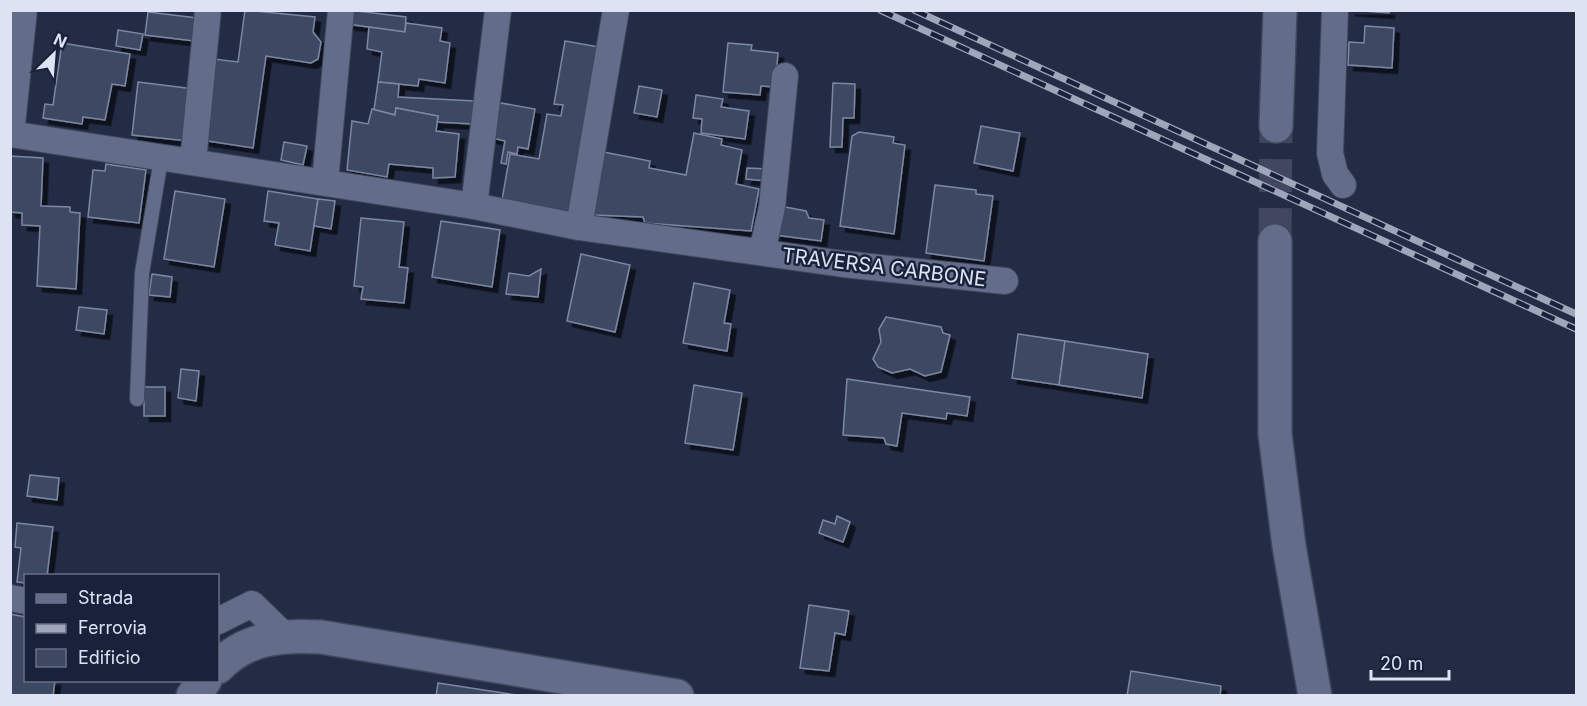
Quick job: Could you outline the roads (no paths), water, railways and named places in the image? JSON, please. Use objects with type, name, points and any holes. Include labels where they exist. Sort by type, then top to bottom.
[{"type":"street","name":"TRAVERSA CARBONE","points":[[24,10],[11,134],[474,206],[579,228],[843,264],[1005,281]]},
{"type":"street","points":[[193,162],[208,10]]},
{"type":"street","points":[[325,182],[341,10]]},
{"type":"street","points":[[474,206],[498,10]]},
{"type":"street","points":[[579,228],[616,10]]},
{"type":"street","points":[[1276,126],[1280,10]]},
{"type":"street","points":[[1335,10],[1330,153],[1335,174],[1343,185]]},
{"type":"street","name":"TRAVERSA CARBONE","points":[[762,252],[773,197],[785,76]]},
{"type":"street","points":[[1275,241],[1275,434],[1289,546],[1316,696]]},
{"type":"street","points":[[219,620],[252,604],[284,635]]},
{"type":"street","points":[[219,666],[223,661],[261,640],[284,635],[321,637],[677,696]]},
{"type":"street","points":[[193,696],[204,682]]},
{"type":"lane","points":[[137,399],[142,273],[161,159]]},
{"type":"tunnel","points":[[1275,241],[1276,126]]},
{"type":"railway","points":[[880,10],[1576,329]]},
{"type":"railway","points":[[914,10],[1576,314]]}]
